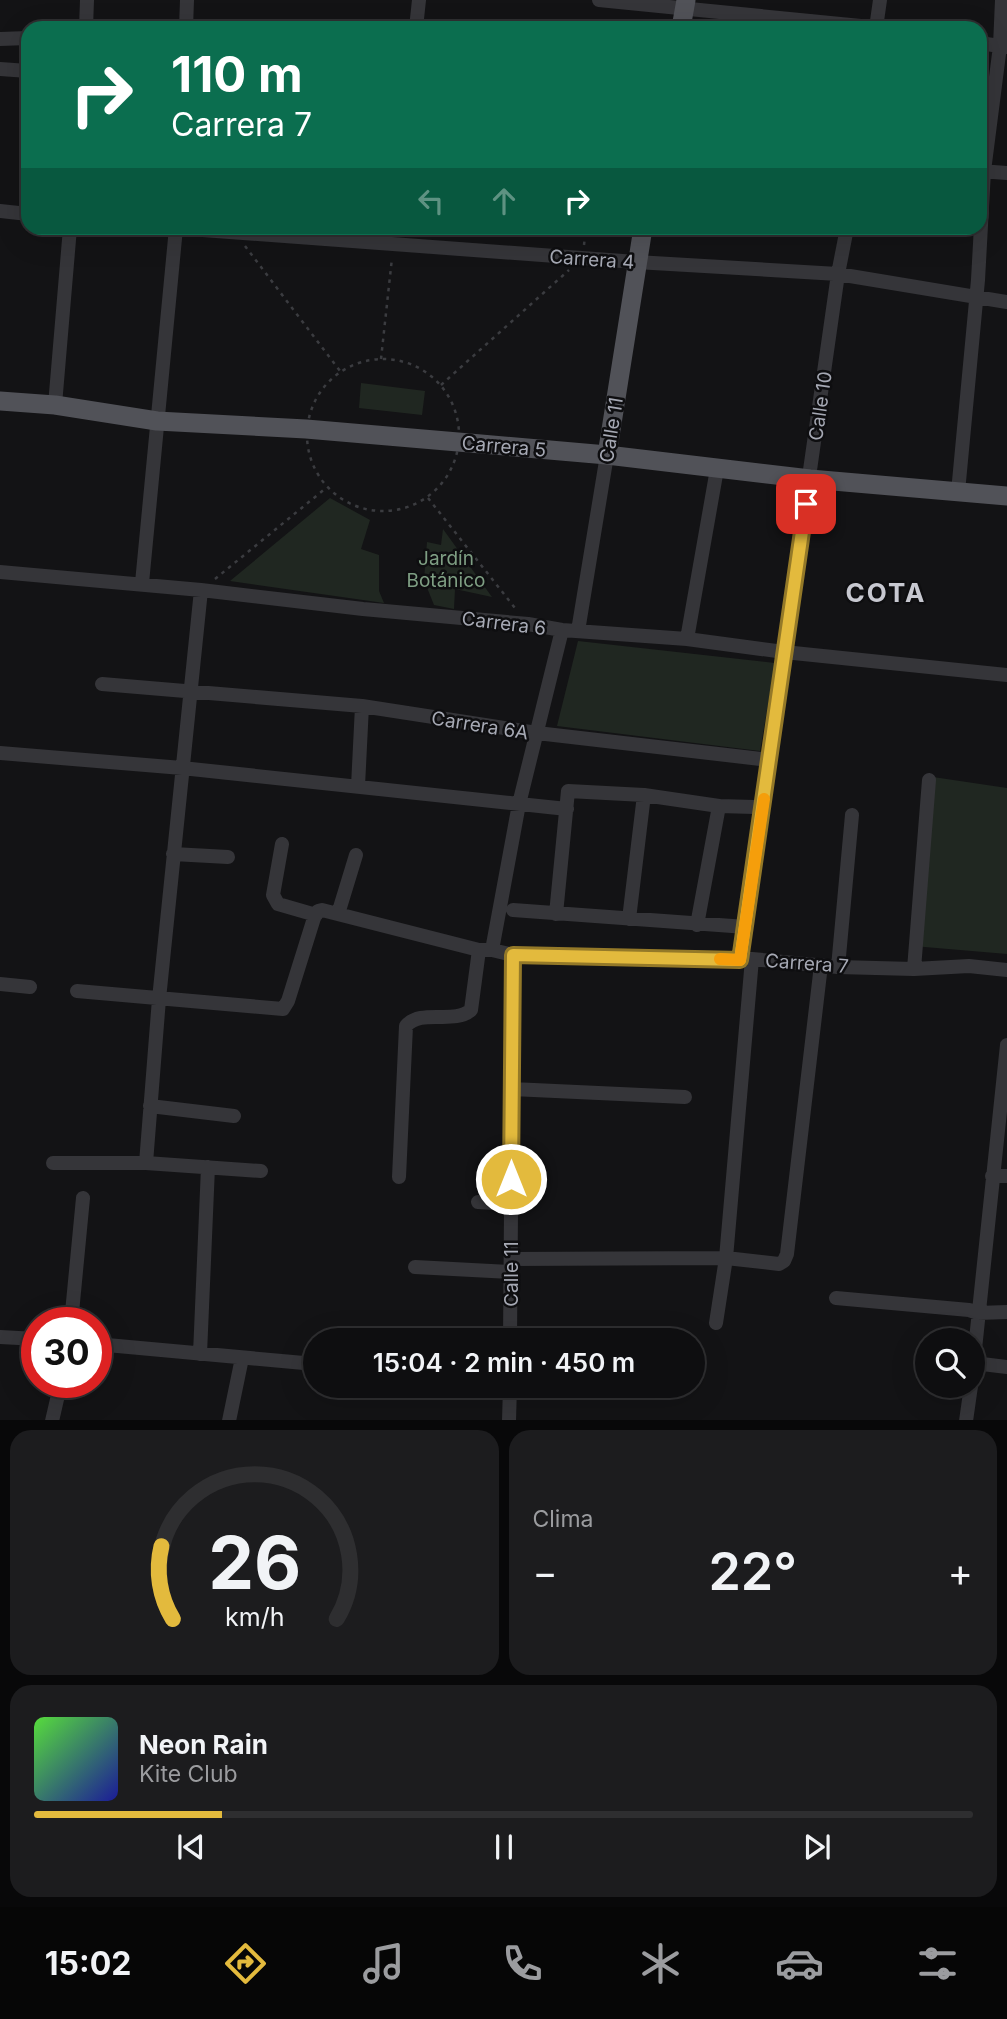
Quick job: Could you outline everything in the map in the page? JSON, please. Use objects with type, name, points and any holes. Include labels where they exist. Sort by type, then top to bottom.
[{"type":"main road","name":"Calle 11","points":[[607,455],[642,235]]},
{"type":"main road","name":"Carrera 5","points":[[0,401],[55,405],[157,421],[306,429],[607,455],[810,479],[1007,496]]},
{"type":"street","points":[[86,21],[87,0]]},
{"type":"street","points":[[186,21],[187,0]]},
{"type":"street","points":[[417,21],[419,0]]},
{"type":"street","points":[[598,0],[684,13],[787,21]]},
{"type":"street","points":[[878,21],[880,0]]},
{"type":"street","points":[[987,141],[1003,47],[1002,0]]},
{"type":"street","points":[[0,39],[21,38]]},
{"type":"street","points":[[0,69],[21,70]]},
{"type":"street","points":[[987,171],[1007,173]]},
{"type":"street","points":[[0,211],[21,213]]},
{"type":"street","points":[[55,405],[69,235]]},
{"type":"street","points":[[142,583],[175,235]]},
{"type":"street","name":"Carrera 4","points":[[280,235],[636,262],[838,274],[1007,302]]},
{"type":"street","points":[[394,244],[395,235]]},
{"type":"street","name":"Calle 10","points":[[716,1323],[726,1258],[746,927],[838,274],[846,235]]},
{"type":"street","points":[[958,492],[976,298],[979,235]]},
{"type":"street","name":"Calle 11","points":[[578,631],[607,455]]},
{"type":"street","points":[[687,639],[717,469]]},
{"type":"street","name":"Carrera 6","points":[[0,572],[142,583],[363,609],[528,624],[562,630],[687,639],[1007,675]]},
{"type":"street","points":[[146,1163],[159,999],[201,590]]},
{"type":"street","points":[[399,1177],[406,1026],[414,1019],[461,1016],[471,1010],[562,630]]},
{"type":"street","name":"Carrera 6A","points":[[102,684],[362,706],[537,733],[769,760]]},
{"type":"street","points":[[358,786],[362,706]]},
{"type":"street","points":[[0,753],[182,768],[567,809]]},
{"type":"street","points":[[914,969],[929,780]]},
{"type":"street","points":[[556,914],[568,792],[644,795],[719,806],[754,807],[762,811]]},
{"type":"street","points":[[629,919],[644,795]]},
{"type":"street","points":[[697,925],[719,806]]},
{"type":"street","points":[[838,967],[852,815]]},
{"type":"street","name":"Carrera 7","points":[[282,844],[273,895],[278,904],[317,913],[338,914],[513,955],[746,959],[838,967],[914,969],[969,966],[1007,970]]},
{"type":"street","points":[[173,854],[228,857]]},
{"type":"street","points":[[338,914],[356,855]]},
{"type":"street","points":[[513,910],[746,927]]},
{"type":"street","points":[[77,991],[283,1009],[317,913]]},
{"type":"street","name":"Calle 11","points":[[510,1328],[513,955]]},
{"type":"street","points":[[415,1268],[726,1258],[779,1264],[784,1261],[789,1241],[821,965]]},
{"type":"street","points":[[0,984],[30,987]]},
{"type":"street","points":[[977,1328],[1007,1045]]},
{"type":"street","points":[[512,1090],[685,1097]]},
{"type":"street","points":[[150,1106],[234,1116]]},
{"type":"street","points":[[53,1163],[146,1163],[261,1171]]},
{"type":"street","points":[[200,1354],[208,1167]]},
{"type":"street","points":[[992,1176],[1007,1177]]},
{"type":"street","points":[[73,1307],[83,1198]]},
{"type":"street","points":[[478,1202],[511,1204]]},
{"type":"street","points":[[836,1298],[978,1313],[1007,1312]]},
{"type":"street","points":[[0,1337],[21,1338]]},
{"type":"street","points":[[112,1346],[303,1363]]},
{"type":"street","points":[[229,1420],[242,1358]]},
{"type":"street","points":[[985,1364],[1007,1367]]},
{"type":"street","points":[[52,1420],[57,1398]]},
{"type":"street","points":[[509,1420],[510,1398]]},
{"type":"street","points":[[966,1420],[969,1398]]},
{"type":"path","points":[[243,235],[245,248],[341,372]]},
{"type":"path","points":[[440,385],[582,258],[585,235]]},
{"type":"path","points":[[381,359],[394,244]]},
{"type":"path","points":[[201,590],[327,487]]},
{"type":"path","points":[[427,497],[528,624]]},
{"type":"green space","points":[[361,383],[425,391],[422,415],[359,408]]},
{"type":"green space","points":[[330,498],[370,520],[361,549],[379,555],[379,591],[384,603],[230,581]]},
{"type":"green space","name":"Jardín Botánico","points":[[443,529],[492,597],[455,589],[454,609],[434,605],[424,580],[427,542],[441,545]]},
{"type":"green space","points":[[578,641],[775,663],[760,751],[557,726]]},
{"type":"green space","points":[[933,777],[1007,788],[1007,954],[913,946]]},
{"type":"slow traffic","points":[[720,959],[740,960],[764,799]]},
{"type":"district","name":"COTA","points":[[886,593]]},
{"type":"route","points":[[511,1179],[513,955],[740,960],[806,504]]}]
